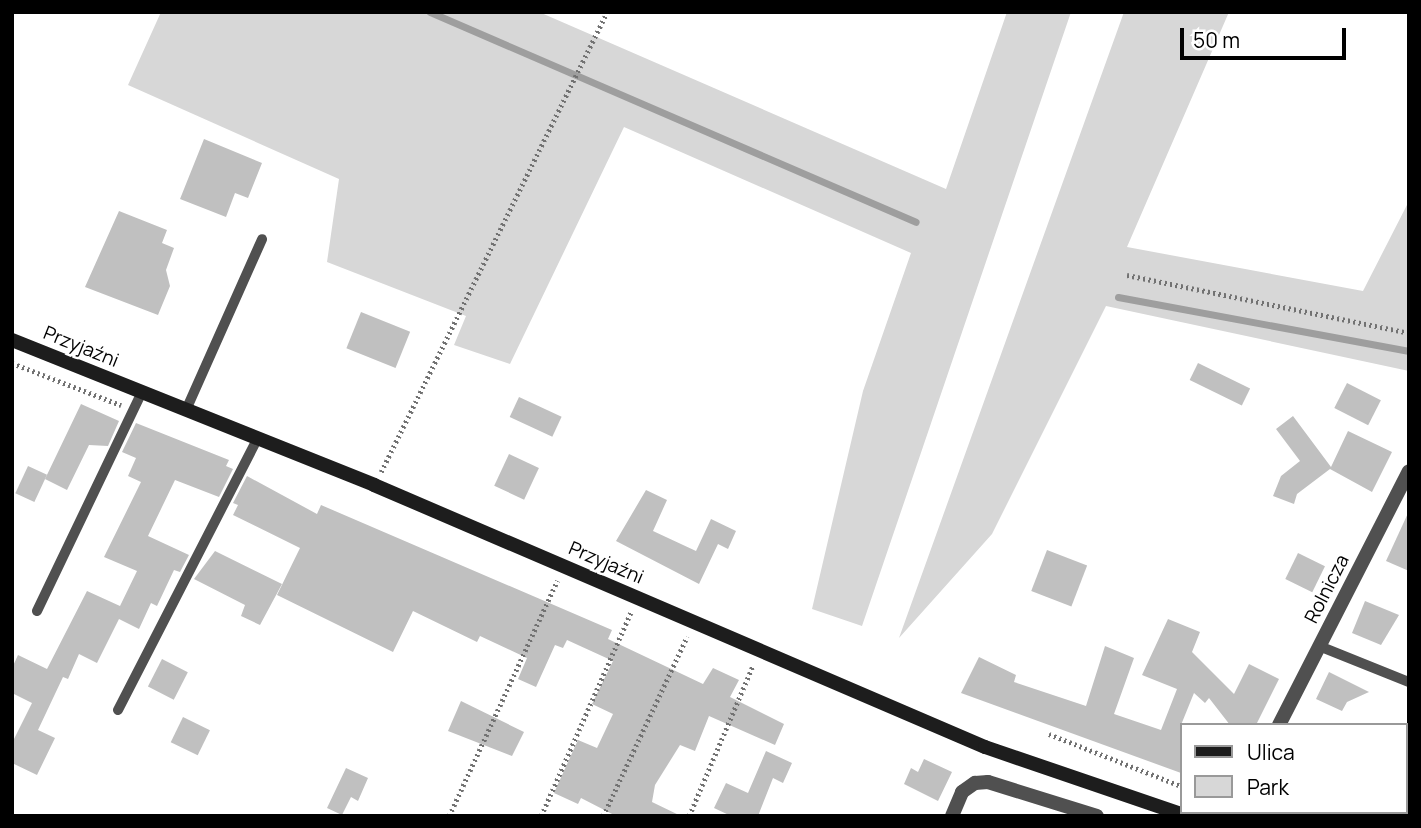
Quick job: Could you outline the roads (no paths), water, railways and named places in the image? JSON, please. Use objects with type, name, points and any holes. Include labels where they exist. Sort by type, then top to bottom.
[{"type":"street","name":"Przyjaźni","points":[[12,340],[374,485],[985,747],[1155,812],[1186,816]]},
{"type":"street","name":"Rolnicza","points":[[1280,723],[1409,471]]},
{"type":"street","points":[[952,816],[962,792],[975,783],[988,782],[1097,816]]},
{"type":"lane","points":[[186,410],[262,239]]},
{"type":"lane","points":[[37,611],[142,392]]},
{"type":"lane","points":[[118,710],[258,438]]},
{"type":"lane","points":[[1319,646],[1409,682]]},
{"type":"waterway","points":[[430,12],[916,222]]},
{"type":"waterway","points":[[1118,297],[1409,351]]}]
